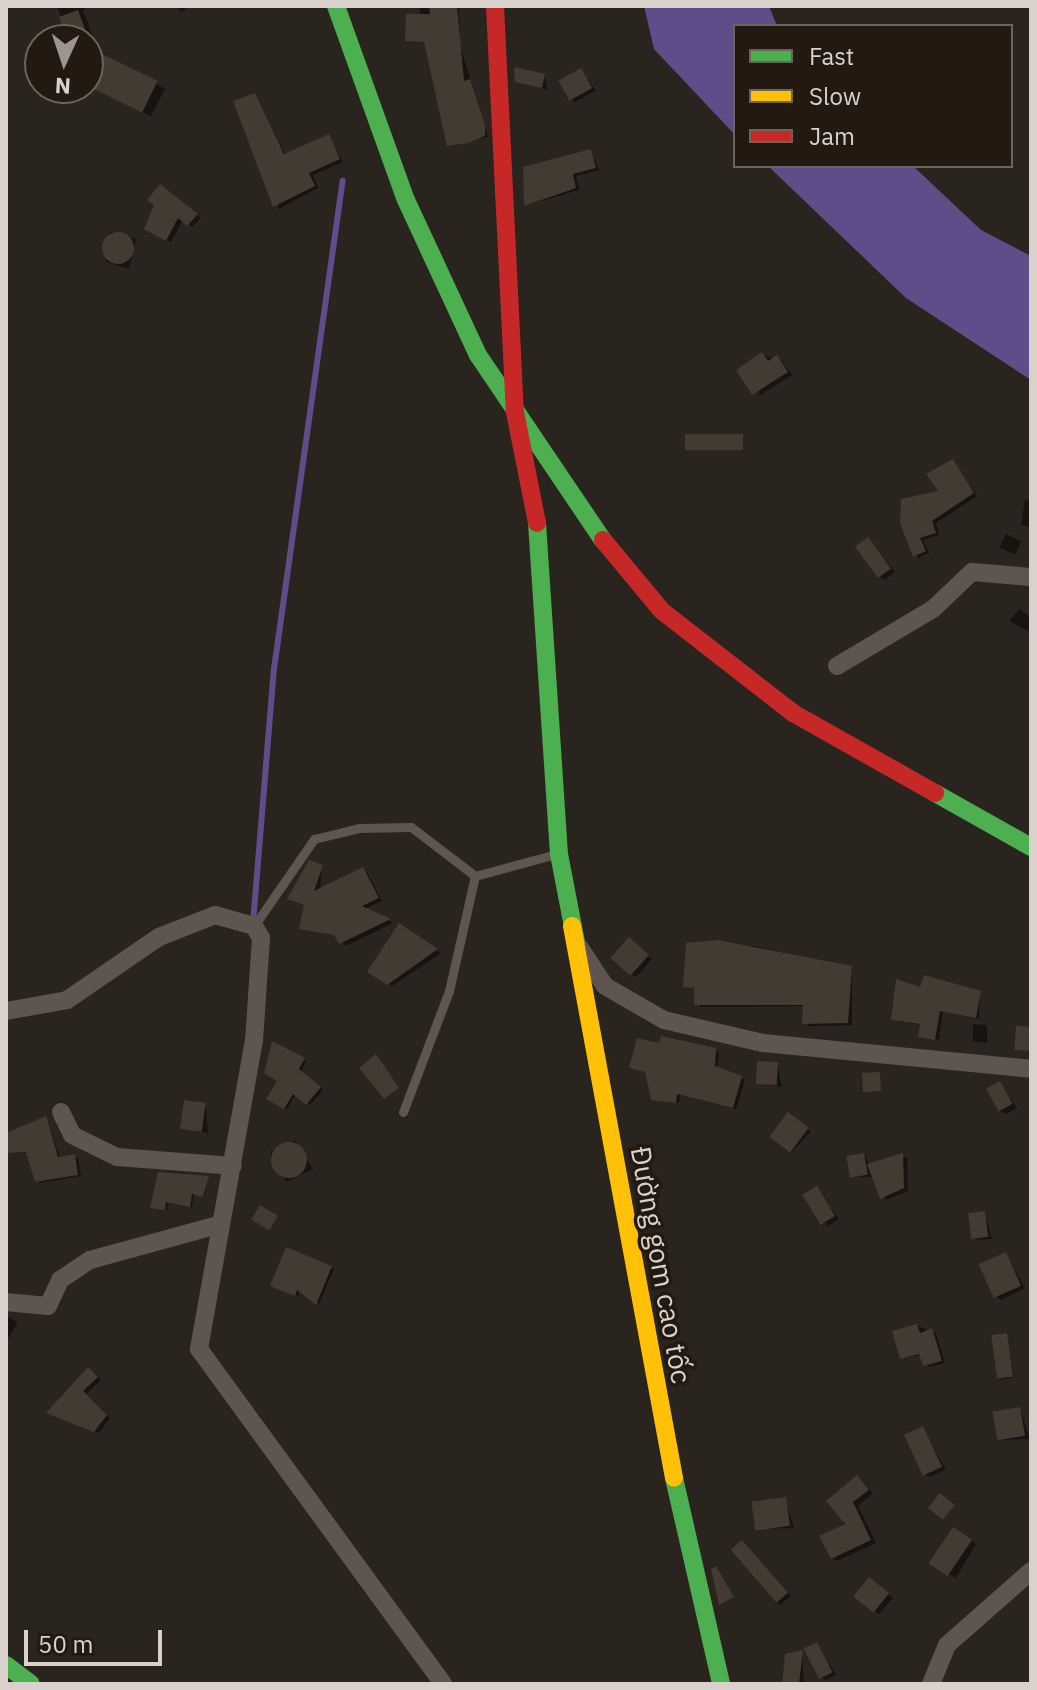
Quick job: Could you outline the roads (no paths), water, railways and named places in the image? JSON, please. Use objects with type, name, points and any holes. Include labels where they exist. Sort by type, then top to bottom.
[{"type":"main road","points":[[336,6],[406,200],[478,355],[579,511],[662,611],[793,713],[1031,847]]},
{"type":"main road","points":[[495,6],[515,412],[537,525],[559,854],[576,942]]},
{"type":"main road","name":"Đường gom cao tốc","points":[[559,854],[661,1423],[721,1684]]},
{"type":"main road","points":[[6,1665],[31,1684]]},
{"type":"street","points":[[837,666],[933,609],[972,572],[1031,577]]},
{"type":"street","points":[[6,1011],[67,1000],[159,937],[215,915],[254,926],[261,938],[254,1040],[233,1166],[218,1225],[199,1335],[203,1362],[443,1684]]},
{"type":"street","points":[[576,942],[605,986],[664,1020],[763,1043],[1031,1069]]},
{"type":"street","points":[[61,1112],[72,1135],[117,1157],[233,1166]]},
{"type":"street","points":[[6,1302],[48,1306],[60,1280],[90,1260],[218,1225]]},
{"type":"street","points":[[931,1684],[947,1645],[1031,1571]]},
{"type":"lane","points":[[254,926],[314,839],[359,828],[411,827],[475,876]]},
{"type":"lane","points":[[475,876],[516,859],[559,854]]},
{"type":"lane","points":[[403,1112],[449,991],[475,876]]},
{"type":"waterway","points":[[253,923],[274,669],[343,181]]}]
